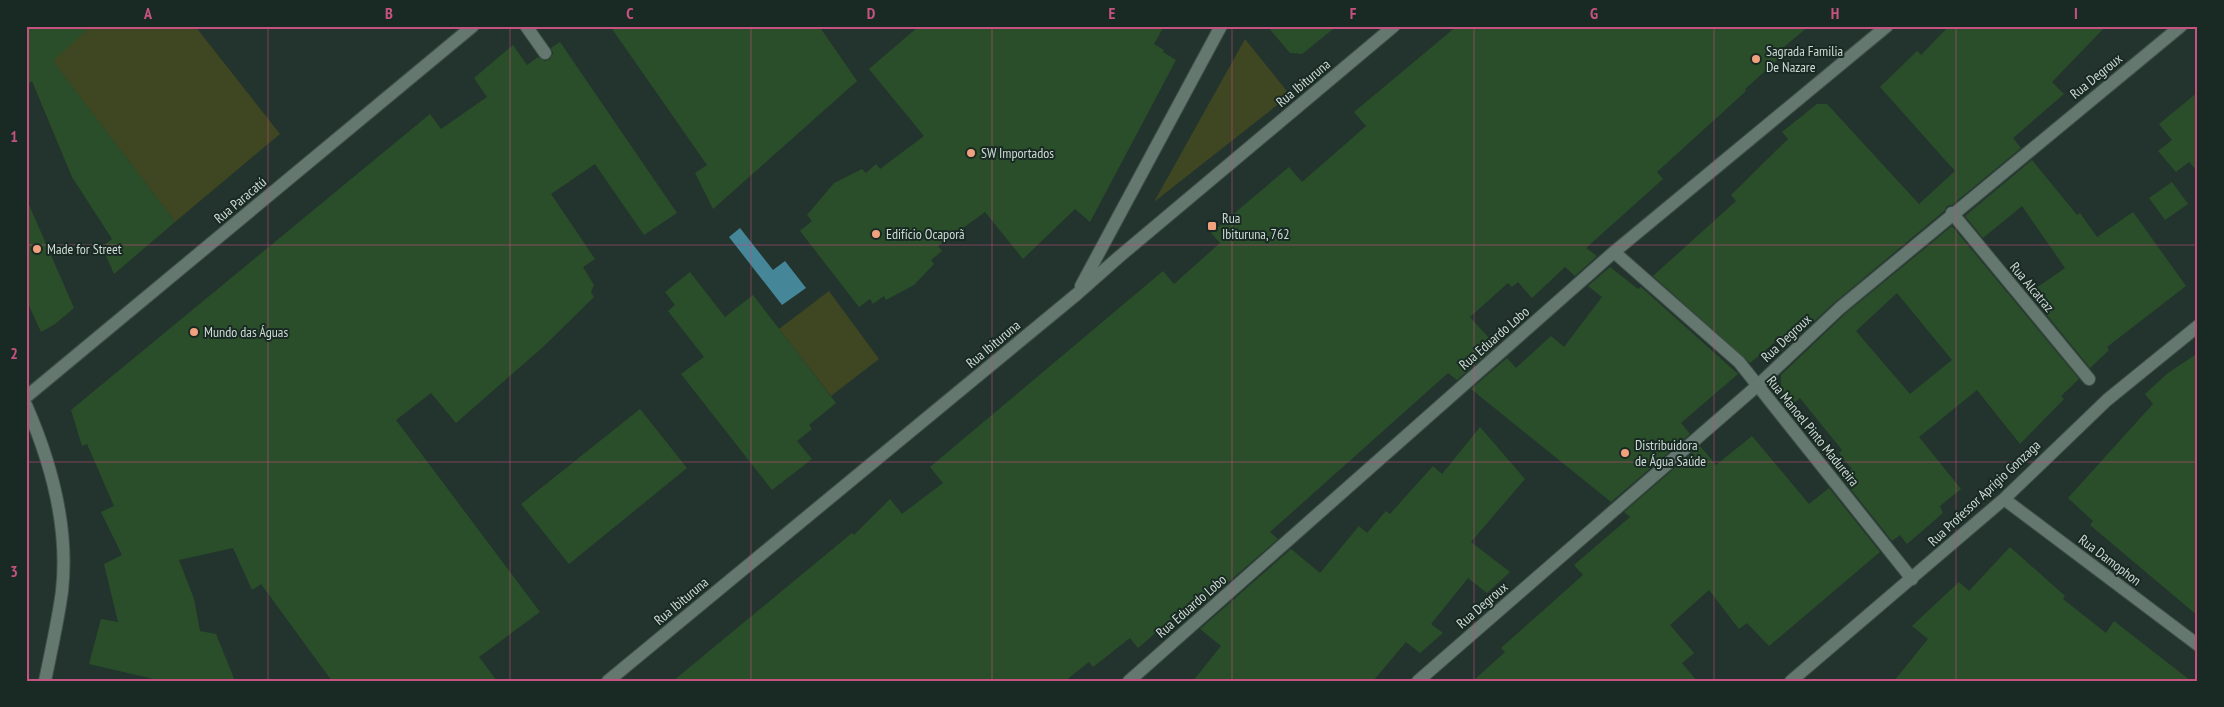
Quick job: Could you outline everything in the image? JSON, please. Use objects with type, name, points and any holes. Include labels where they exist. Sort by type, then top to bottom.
[{"type":"street","name":"Rua Paracatú","points":[[26,397],[473,26]]},
{"type":"street","points":[[526,26],[545,53]]},
{"type":"street","points":[[1077,294],[1221,26]]},
{"type":"street","name":"Rua Ibituruna","points":[[608,681],[1077,294],[1394,26]]},
{"type":"street","name":"Rua Eduardo Lobo","points":[[1129,681],[1614,252],[1886,26]]},
{"type":"street","name":"Rua Degroux","points":[[1418,681],[1757,386],[1840,308],[1952,213],[2181,26]]},
{"type":"street","name":"Rua Alcatraz","points":[[1952,213],[2089,379]]},
{"type":"street","name":"Rua Manoel Pinto Madureira","points":[[1614,252],[1728,351],[1912,579]]},
{"type":"street","name":"Rua Professor Aprígio Gonzaga","points":[[1791,681],[2004,498],[2107,400],[2198,326]]},
{"type":"street","points":[[26,405],[42,441],[59,510],[62,541],[62,589],[45,681]]},
{"type":"street","name":"Rua Damophon","points":[[2004,498],[2198,644]]},
{"type":"green space","points":[[91,26],[195,26],[280,134],[175,222],[51,59]]},
{"type":"green space","points":[[1245,39],[1290,95],[1154,202]]},
{"type":"green space","points":[[829,291],[879,359],[831,396],[779,329]]},
{"type":"water","points":[[740,228],[773,270],[785,261],[806,288],[782,305],[729,237]]},
{"type":"building","points":[[26,26],[91,26],[53,61],[175,222],[114,274],[102,247],[112,239],[72,177],[32,81],[26,86]]},
{"type":"building","points":[[610,26],[819,26],[857,81],[713,209],[695,173],[707,165]]},
{"type":"building","points":[[919,26],[1164,26],[1154,44],[1176,60],[1090,222],[1075,209],[1023,259],[985,212],[938,246],[942,251],[931,260],[934,264],[914,285],[886,300],[884,296],[873,304],[870,299],[859,307],[800,231],[812,221],[807,215],[834,183],[862,169],[866,173],[876,164],[880,169],[924,136],[869,69]]},
{"type":"building","points":[[1267,26],[1337,26],[1302,54],[1290,53]]},
{"type":"building","points":[[1457,26],[1809,26],[1779,51],[1783,55],[1745,89],[1746,91],[1657,172],[1663,179],[1586,248],[1597,256],[1575,276],[1565,267],[1532,298],[1518,282],[1512,287],[1508,283],[1470,317],[1496,346],[1457,380],[1448,373],[1270,532],[1278,539],[1187,618],[1180,612],[1138,648],[1130,638],[1093,667],[1089,662],[1065,681],[673,681],[852,533],[854,535],[890,499],[902,514],[943,483],[930,467],[1163,271],[1174,284],[1220,243],[1211,233],[1289,167],[1302,182],[1366,126],[1354,112]]},
{"type":"building","points":[[1949,26],[2106,26],[2052,82],[2064,94],[2013,138],[2021,148],[1952,205],[1947,206],[1944,211],[1835,302],[1781,352],[1782,336],[1750,363],[1653,276],[1736,201],[1731,195],[1788,139],[1782,132],[1817,104],[1827,104],[1919,204],[1955,171],[1880,87],[1917,51],[1921,55]]},
{"type":"building","points":[[560,42],[677,213],[644,235],[595,164],[551,194],[595,259],[583,267],[594,285],[591,292],[594,297],[543,347],[456,423],[431,393],[396,420],[540,612],[479,657],[497,681],[332,681],[261,584],[252,590],[233,548],[179,560],[194,599],[200,631],[216,634],[235,681],[162,681],[89,664],[101,619],[118,622],[104,564],[122,555],[101,512],[114,506],[87,444],[82,446],[71,410],[430,114],[441,129],[487,97],[474,78],[513,45],[527,65],[538,57],[545,61],[550,59],[553,53],[551,48]]},
{"type":"building","points":[[2198,92],[2198,172],[2189,162],[2176,172],[2158,151],[2172,140],[2159,124]]},
{"type":"building","points":[[2032,160],[2077,215],[2080,213],[2097,237],[2133,212],[2186,286],[2107,347],[2109,350],[2090,368],[2029,293],[2065,268],[2022,206],[1983,238],[1965,216]]},
{"type":"building","points":[[2172,182],[2188,204],[2165,220],[2149,198]]},
{"type":"building","name":"Made for Street","points":[[26,198],[74,308],[55,324],[41,332],[26,299]]},
{"type":"building","points":[[1952,226],[2079,379],[2061,396],[2064,399],[2020,444],[1977,390],[1919,437],[1961,489],[1940,506],[1943,513],[1907,544],[1900,535],[1892,541],[1842,478],[1852,469],[1839,453],[1842,450],[1800,398],[1786,409],[1781,401],[1781,375],[1845,314]],"holes":[[[1897,293],[1952,360],[1910,394],[1856,331]]]},
{"type":"building","points":[[1610,267],[1638,289],[1641,287],[1738,374],[1681,423],[1690,434],[1611,502],[1471,389],[1507,358],[1516,368],[1551,336],[1564,347],[1602,297],[1588,286]]},
{"type":"building","points":[[690,272],[725,317],[753,295],[836,403],[809,425],[812,429],[797,441],[812,459],[772,490],[681,374],[704,357],[668,311],[675,305],[665,292]]},
{"type":"building","points":[[2198,353],[2198,616],[2090,525],[2093,521],[2068,498],[2153,404],[2145,394],[2168,373]]},
{"type":"building","points":[[640,409],[687,468],[569,564],[521,504]]},
{"type":"building","points":[[1480,427],[1525,479],[1471,542],[1510,572],[1487,593],[1468,578],[1431,624],[1443,633],[1420,653],[1406,642],[1373,681],[1193,681],[1221,646],[1200,629],[1291,549],[1320,573],[1359,526],[1367,533],[1386,511],[1390,514],[1433,466],[1442,474]]},
{"type":"building","points":[[1752,436],[1809,504],[1829,488],[1880,552],[1769,646],[1747,623],[1739,629],[1709,590],[1670,625],[1694,653],[1682,663],[1697,681],[1473,681],[1505,652],[1501,648],[1583,575],[1574,565],[1630,517],[1624,512],[1700,446],[1716,465]]},
{"type":"building","points":[[2010,547],[2065,596],[2063,599],[2106,633],[2114,621],[2191,681],[1894,681],[1928,639],[1912,626],[1959,582],[1969,591]]},
{"type":"place","name":"Sagrada Familia De Nazare","points":[[1756,59]]},
{"type":"place","name":"SW Importados","points":[[971,153]]},
{"type":"place","name":"Rua Ibituruna, 762","points":[[1212,226]]},
{"type":"place","name":"Edifício Ocaporã","points":[[876,234]]},
{"type":"place","name":"Made for Street","points":[[37,249]]},
{"type":"place","name":"Mundo das Águas","points":[[194,332]]},
{"type":"place","name":"Distribuidora de Água Saúde","points":[[1625,453]]}]
